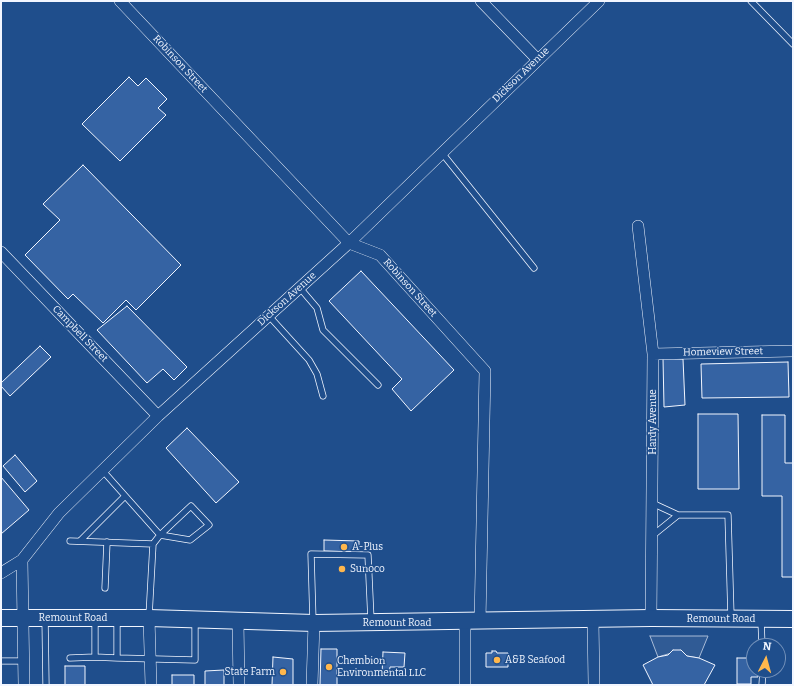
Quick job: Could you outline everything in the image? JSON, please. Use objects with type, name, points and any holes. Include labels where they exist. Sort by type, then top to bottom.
[{"type":"main road","name":"Remount Road","points":[[1,618],[149,618],[314,623],[472,622],[651,618],[793,619]]},
{"type":"street","name":"Robinson Street","points":[[120,1],[349,243],[380,254],[484,371],[472,622],[465,685]]},
{"type":"street","points":[[481,1],[537,59]]},
{"type":"street","name":"Dickson Avenue","points":[[22,560],[59,513],[158,416],[349,243],[537,59],[599,1]]},
{"type":"street","name":"Hardy Avenue","points":[[638,226],[653,354],[651,618]]},
{"type":"street","name":"Campbell Street","points":[[1,252],[158,416]]},
{"type":"street","name":"Homeview Street","points":[[653,354],[793,351]]},
{"type":"street","points":[[1,573],[22,560]]},
{"type":"street","points":[[22,560],[24,685]]},
{"type":"street","points":[[149,618],[151,685]]},
{"type":"street","points":[[593,620],[594,685]]},
{"type":"street","points":[[238,621],[239,685]]},
{"type":"street","points":[[312,685],[314,623]]},
{"type":"lane","points":[[751,1],[793,44]]},
{"type":"lane","points":[[442,153],[534,268]]},
{"type":"lane","points":[[300,288],[318,308],[323,330],[378,385]]},
{"type":"lane","points":[[269,316],[309,360],[317,374],[323,396]]},
{"type":"lane","points":[[103,471],[160,535],[190,540],[209,525],[191,506],[160,535],[154,544],[149,618]]},
{"type":"lane","points":[[80,541],[125,496]]},
{"type":"lane","points":[[652,503],[678,515],[728,515],[731,619]]},
{"type":"lane","points":[[652,536],[678,515]]},
{"type":"lane","points":[[70,541],[154,544]]},
{"type":"lane","points":[[105,588],[107,542]]},
{"type":"lane","points":[[314,623],[310,554],[368,555],[371,623]]},
{"type":"lane","points":[[45,618],[46,685]]},
{"type":"lane","points":[[95,618],[96,658]]},
{"type":"lane","points":[[117,618],[117,658]]},
{"type":"lane","points":[[761,619],[762,638]]},
{"type":"lane","points":[[70,658],[150,658],[195,660],[195,620]]},
{"type":"lane","points":[[1,661],[24,661]]},
{"type":"shaded area","points":[[650,636],[708,636],[699,658],[687,656],[681,650],[658,657]]},
{"type":"building","points":[[129,77],[138,86],[146,78],[167,99],[158,108],[166,115],[120,161],[82,124]]},
{"type":"building","points":[[83,165],[181,265],[136,310],[126,300],[103,323],[73,294],[68,299],[25,255],[60,220],[43,204]]},
{"type":"building","points":[[361,271],[454,370],[411,411],[392,389],[402,379],[329,301]]},
{"type":"building","points":[[127,306],[187,367],[174,380],[163,369],[147,383],[97,330]]},
{"type":"building","points":[[40,346],[51,357],[10,396],[1,386],[1,383]]},
{"type":"building","points":[[663,358],[683,359],[685,405],[664,407]]},
{"type":"building","points":[[788,362],[789,397],[702,398],[701,364]]},
{"type":"building","points":[[698,414],[738,414],[739,489],[698,489]]},
{"type":"building","points":[[762,415],[785,415],[785,463],[793,463],[793,577],[782,577],[782,496],[762,496]]},
{"type":"building","points":[[187,428],[239,482],[216,503],[166,448]]},
{"type":"building","points":[[15,455],[37,481],[25,492],[3,466]]},
{"type":"building","points":[[1,477],[29,510],[1,534]]},
{"type":"building","points":[[324,540],[359,541],[359,552],[324,551]]},
{"type":"building","name":"Chembion Environmental LLC","points":[[321,649],[337,649],[337,685],[320,685]]},
{"type":"building","points":[[673,650],[681,650],[687,656],[699,658],[715,665],[704,685],[653,685],[643,665],[658,657],[668,655]]},
{"type":"building","name":"A&B Seafood","points":[[492,651],[496,651],[497,653],[508,653],[508,667],[486,667],[486,653],[492,653]]},
{"type":"building","points":[[383,652],[405,653],[404,667],[390,667],[389,675],[382,675]]},
{"type":"building","name":"State Farm","points":[[273,657],[293,659],[293,685],[272,685]]},
{"type":"building","points":[[737,658],[746,658],[746,678],[751,678],[751,684],[737,684]]},
{"type":"building","points":[[65,666],[85,666],[85,685],[65,685]]},
{"type":"building","points":[[224,670],[224,685],[205,685],[205,671]]},
{"type":"building","points":[[172,675],[194,675],[194,685],[172,685]]},
{"type":"place","name":"A-Plus","points":[[344,547]]},
{"type":"place","name":"Sunoco","points":[[342,569]]},
{"type":"place","name":"A&B Seafood","points":[[497,660]]},
{"type":"place","name":"Chembion Environmental LLC","points":[[329,667]]},
{"type":"place","name":"State Farm","points":[[283,672]]}]
